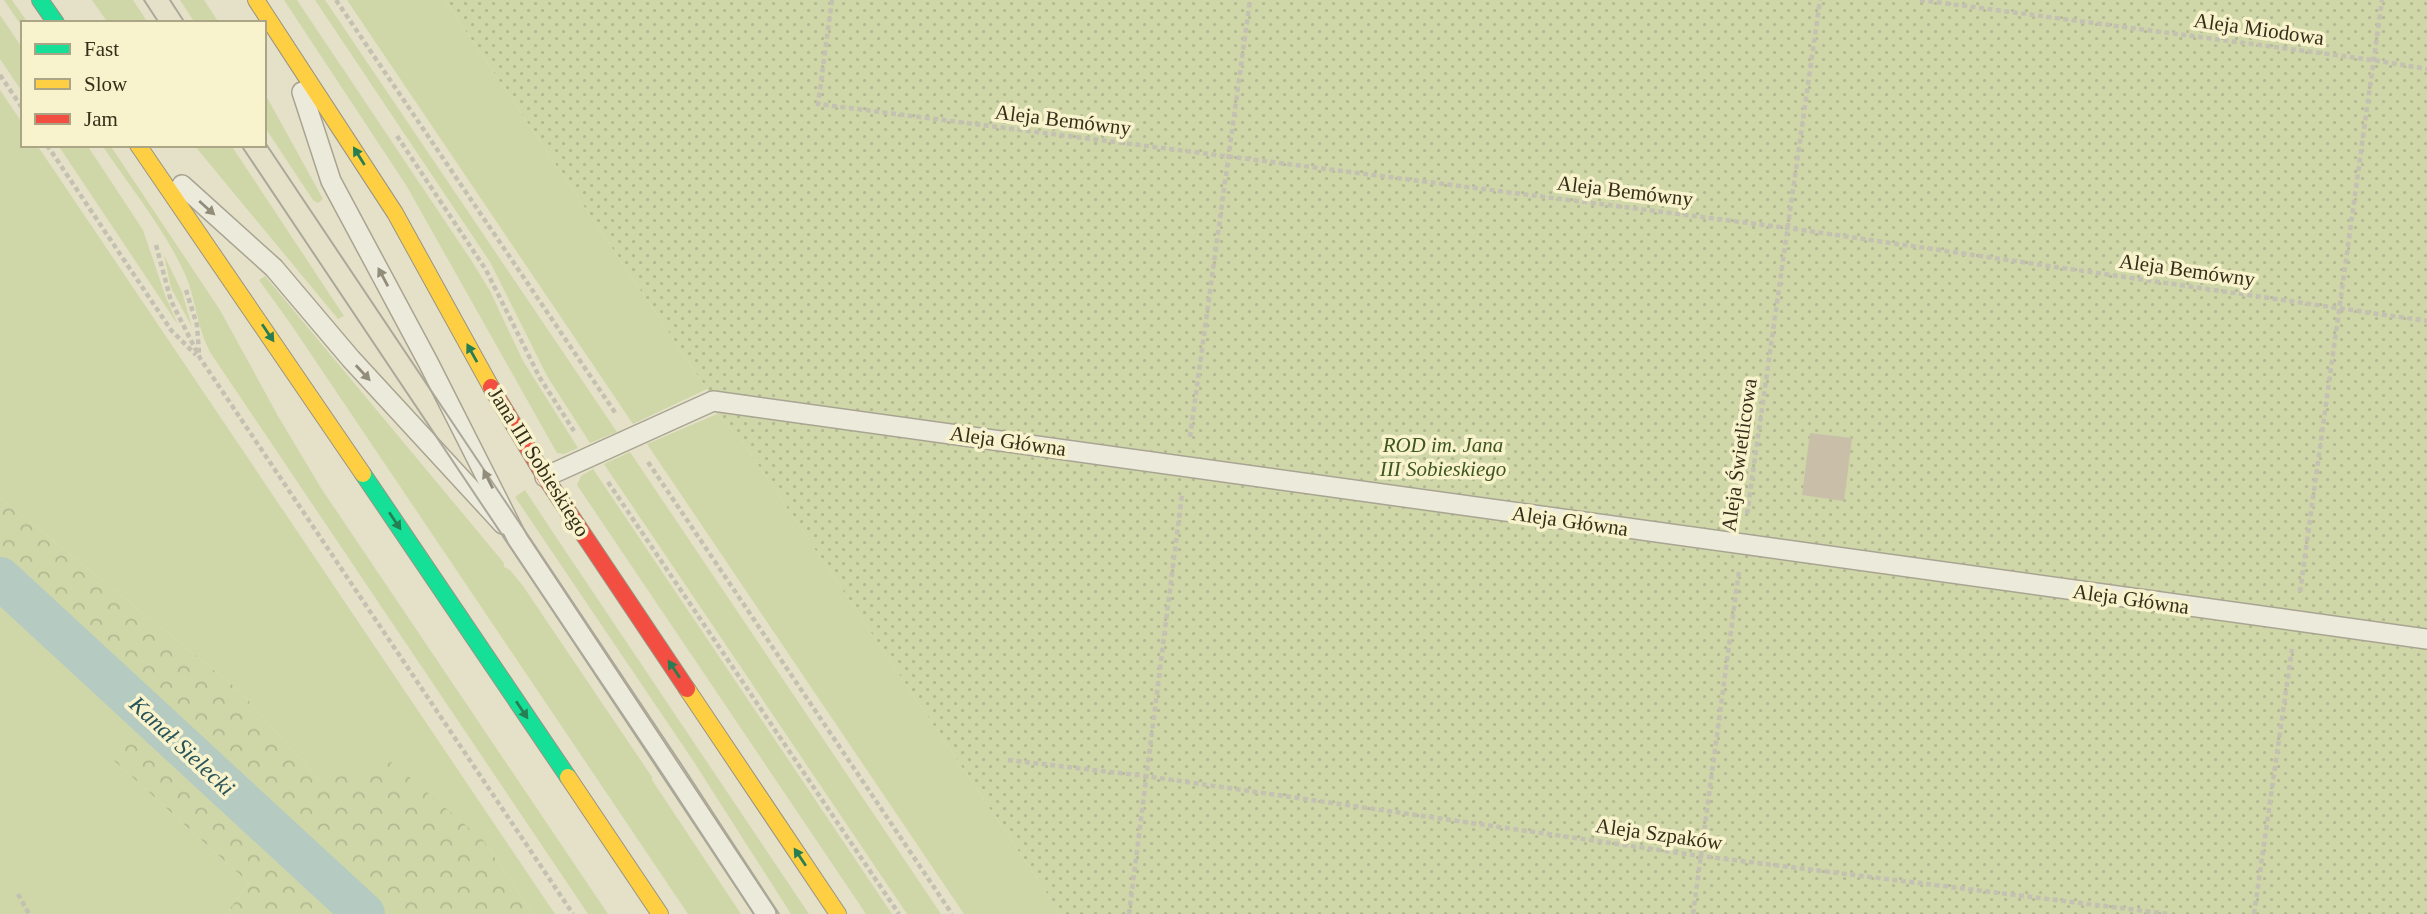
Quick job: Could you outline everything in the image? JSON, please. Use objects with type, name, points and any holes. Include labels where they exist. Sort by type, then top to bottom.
[{"type":"main road","points":[[40,0],[55,21]]},
{"type":"main road","name":"Jana III Sobieskiego","points":[[256,0],[353,145],[400,222],[493,390],[545,477],[838,914]]},
{"type":"main road","points":[[139,147],[320,410],[660,914]]},
{"type":"lane","points":[[287,47],[331,181],[428,362],[518,540],[766,914]]},
{"type":"lane","points":[[139,147],[274,268],[351,359],[518,540]]},
{"type":"lane","name":"Aleja Główna","points":[[545,477],[713,401],[2427,639]]},
{"type":"path","name":"Aleja Bemówny","points":[[832,0],[818,104],[1788,228],[2427,321]]},
{"type":"path","name":"Aleja Świetlicowa","points":[[1693,914],[1742,546],[1820,0]]},
{"type":"path","name":"Aleja Miodowa","points":[[1920,0],[2427,69]]},
{"type":"path","points":[[2254,914],[2382,0]]},
{"type":"path","points":[[0,75],[21,106]]},
{"type":"path","points":[[48,147],[171,330],[200,358]]},
{"type":"path","points":[[162,245],[155,239],[172,301],[200,358],[573,914]]},
{"type":"path","points":[[185,287],[197,325],[200,358]]},
{"type":"path","name":"Aleja Szpaków","points":[[1008,760],[1145,776],[1701,856],[2169,914]]},
{"type":"path","points":[[18,894],[29,914]]},
{"type":"green space","points":[[4,0],[12,0],[27,21],[21,21],[21,25]]},
{"type":"green space","points":[[92,0],[133,0],[147,21],[107,21]]},
{"type":"green space","points":[[180,0],[204,0],[218,21],[194,21]]},
{"type":"green space","points":[[284,0],[297,0],[471,260],[490,291],[523,361],[578,448],[564,454],[557,453],[406,185]]},
{"type":"green space","points":[[315,0],[325,0],[617,432],[590,443],[547,376],[490,262]]},
{"type":"green space","points":[[347,0],[445,0],[707,389],[633,424]]},
{"type":"green space","name":"ROD im. Jana III Sobieskiego","points":[[445,0],[2427,0],[2427,914],[1061,914],[742,441],[717,414],[707,389]]},
{"type":"green space","points":[[0,15],[21,46],[21,90],[0,59]]},
{"type":"green space","points":[[0,90],[21,121],[21,147],[38,147],[555,914],[532,914],[484,841],[320,782],[240,691],[0,498]]},
{"type":"green space","points":[[266,96],[323,199],[318,203],[313,200],[266,129]]},
{"type":"green space","points":[[59,147],[88,147],[143,230],[178,325]]},
{"type":"green space","points":[[103,147],[111,147],[220,310],[321,488],[608,914],[588,914],[210,352],[185,274],[157,224]]},
{"type":"green space","points":[[196,147],[232,147],[344,316],[338,319]]},
{"type":"green space","points":[[164,255],[182,292],[192,327],[171,288]]},
{"type":"green space","points":[[265,276],[504,563],[504,567],[510,570],[523,586],[741,914],[688,914],[259,280]]},
{"type":"green space","points":[[717,414],[742,441],[1061,914],[964,914],[647,444]]},
{"type":"green space","points":[[630,452],[941,914],[907,914],[604,464]]},
{"type":"green space","points":[[593,469],[892,914],[866,914],[577,485],[581,476]]},
{"type":"green space","points":[[525,490],[809,914],[791,914],[692,759],[515,497]]},
{"type":"green space","points":[[0,498],[240,691],[320,782],[392,762],[484,841],[532,914],[226,914],[249,883],[111,758],[134,720],[0,602]]},
{"type":"green space","points":[[0,602],[135,721],[111,758],[249,883],[226,914],[0,914]]},
{"type":"building","points":[[1810,433],[1852,438],[1844,501],[1802,495]]},
{"type":"waterway","name":"Kanał Sielecki","points":[[0,578],[364,914]]},
{"type":"tram line","points":[[144,0],[158,21]]},
{"type":"tram line","points":[[170,0],[184,21]]},
{"type":"tram line","points":[[266,144],[779,914]]},
{"type":"tram line","points":[[242,147],[754,914]]},
{"type":"traffic: fast","points":[[40,0],[55,21]]},
{"type":"traffic: fast","points":[[363,474],[568,777]]},
{"type":"traffic: slow","points":[[256,0],[395,213],[491,387]]},
{"type":"traffic: slow","points":[[139,147],[363,474]]},
{"type":"traffic: slow","points":[[687,689],[838,914]]},
{"type":"traffic: slow","points":[[568,777],[660,914]]},
{"type":"traffic: jam","points":[[491,387],[545,477],[687,689]]}]
